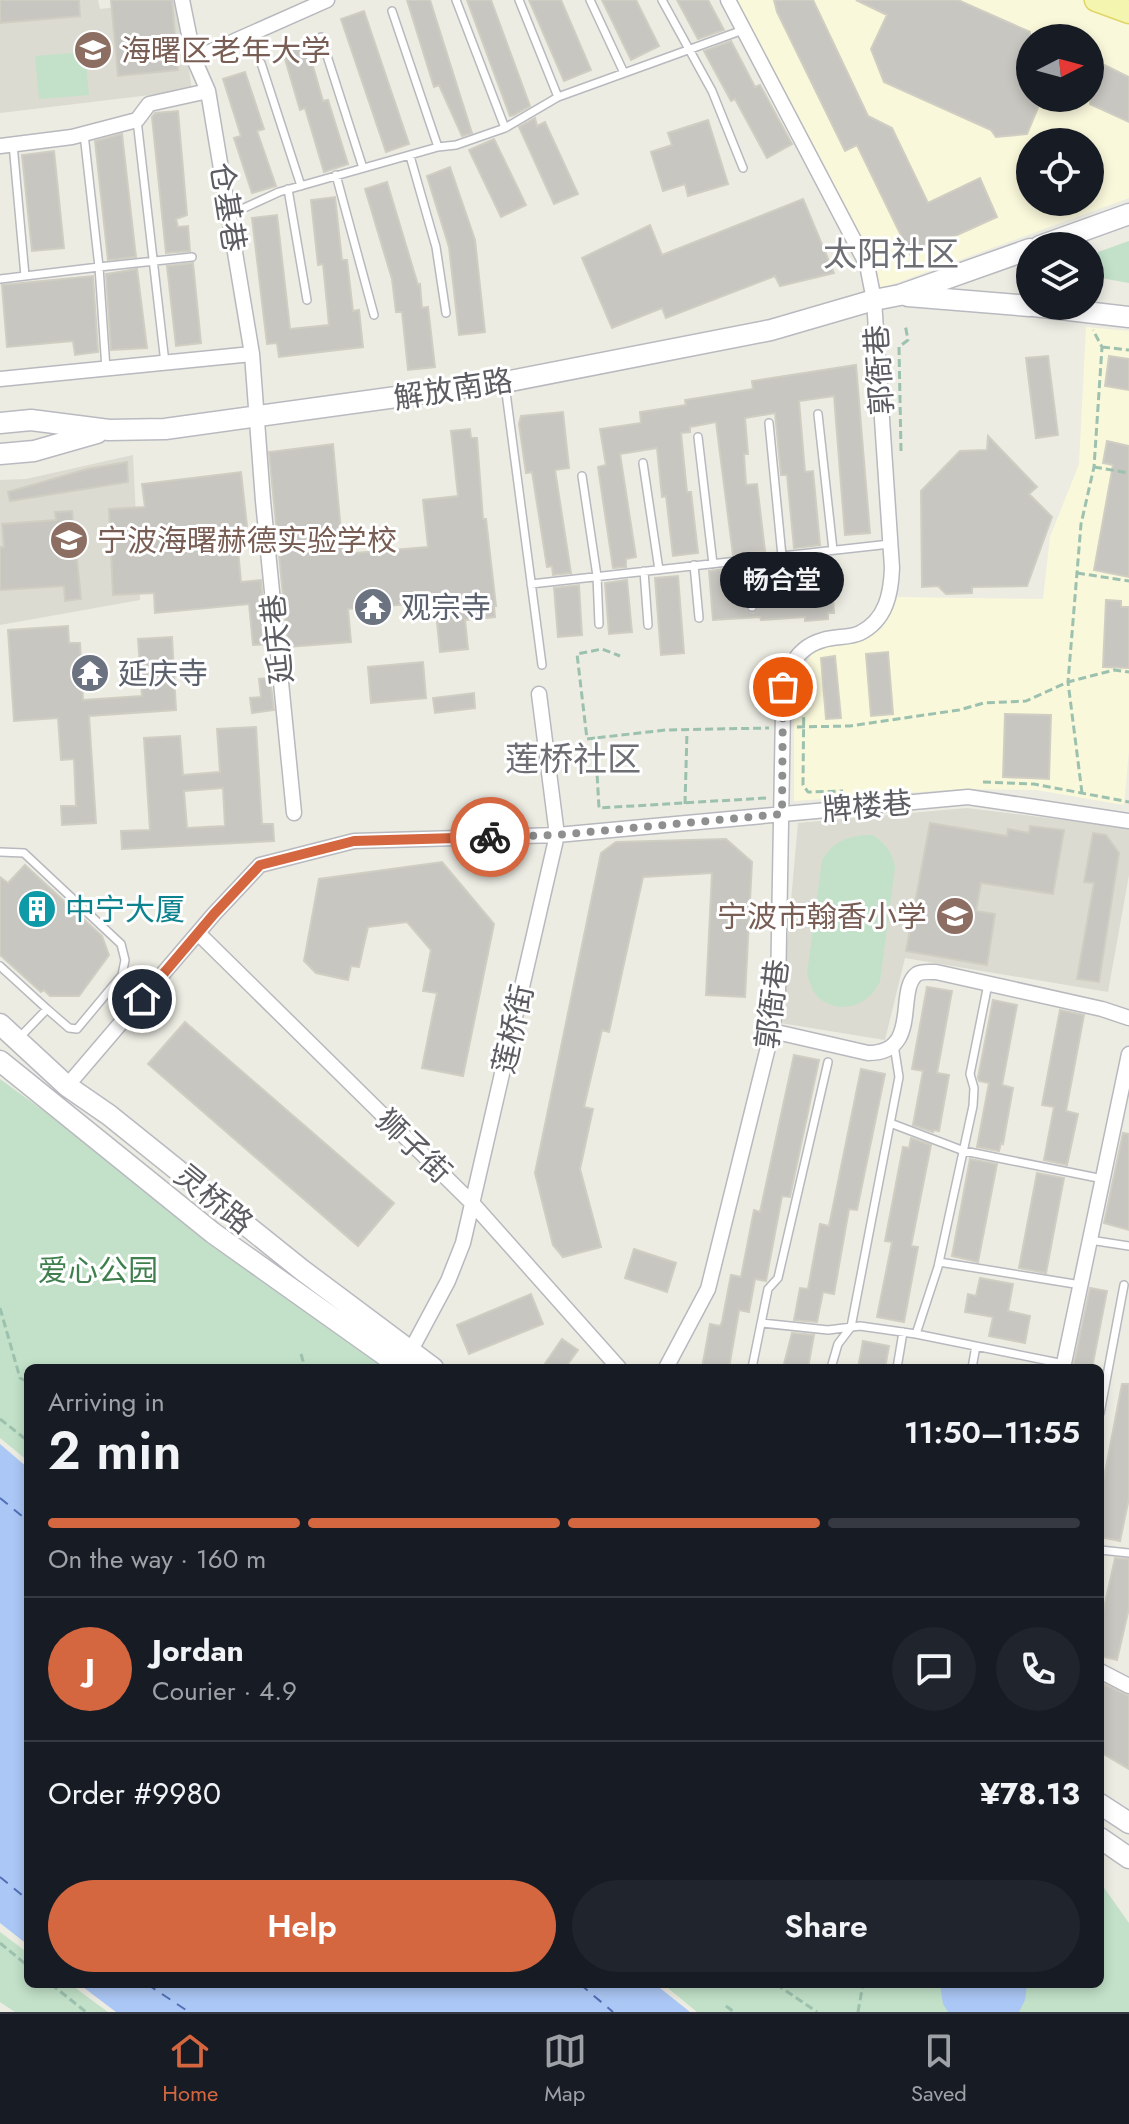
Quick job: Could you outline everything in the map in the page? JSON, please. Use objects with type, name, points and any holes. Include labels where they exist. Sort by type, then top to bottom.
[{"type":"main road","points":[[1096,0],[1129,12]]},
{"type":"main road","points":[[1079,232],[1129,214]]},
{"type":"main road","name":"解放南路","points":[[0,423],[31,420],[109,430],[165,429],[505,382],[771,330],[900,295],[1016,254]]},
{"type":"main road","name":"解放南路","points":[[900,295],[1016,305]]},
{"type":"main road","name":"解放南路","points":[[1104,314],[1129,317]]},
{"type":"main road","points":[[0,454],[34,451],[109,430]]},
{"type":"main road","name":"灵桥路","points":[[0,1024],[67,1086],[109,1115],[302,1270],[407,1360]]},
{"type":"main road","name":"灵桥路","points":[[0,1061],[213,1233],[407,1360]]},
{"type":"main road","points":[[1104,1807],[1129,1823]]},
{"type":"main road","points":[[1104,1841],[1129,1858]]},
{"type":"street","name":"仓基巷","points":[[182,0],[194,59],[208,91],[252,354],[258,417]]},
{"type":"street","points":[[194,59],[327,0]]},
{"type":"street","name":"郭衙巷","points":[[668,1364],[708,1289],[772,1031],[778,991],[783,687],[791,665],[800,653],[824,639],[859,634],[882,615],[891,592],[874,300],[867,265],[728,0]]},
{"type":"street","points":[[7,145],[84,134],[137,120],[149,104],[208,91]]},
{"type":"street","points":[[0,379],[252,354]]},
{"type":"street","name":"延庆巷","points":[[258,417],[263,501],[294,813]]},
{"type":"street","name":"莲桥街","points":[[407,1360],[448,1281],[463,1243],[557,835],[539,694]]},
{"type":"street","name":"牌楼巷","points":[[67,1086],[260,865],[354,841],[557,835],[968,797],[1129,821]]},
{"type":"street","name":"狮子街","points":[[199,934],[473,1204],[615,1364]]},
{"type":"street","points":[[772,1031],[868,1053],[884,1053],[894,1045],[903,1026],[914,976],[921,972],[936,972],[1102,1009],[1129,1018]]},
{"type":"street","points":[[1063,1364],[1129,1054]]},
{"type":"street","points":[[1104,1673],[1129,1686]]},
{"type":"lane","points":[[456,0],[505,128]]},
{"type":"lane","points":[[519,0],[558,97]]},
{"type":"lane","points":[[590,0],[624,73]]},
{"type":"lane","points":[[662,0],[712,91],[743,168]]},
{"type":"lane","points":[[392,11],[438,147]]},
{"type":"lane","points":[[229,215],[288,189],[438,147],[456,145],[505,128],[558,97],[743,30]]},
{"type":"lane","points":[[321,37],[363,168]]},
{"type":"lane","points":[[261,63],[301,186]]},
{"type":"lane","points":[[137,120],[165,363]]},
{"type":"lane","points":[[84,134],[99,267],[106,369]]},
{"type":"lane","points":[[7,145],[25,276]]},
{"type":"lane","points":[[410,156],[436,247],[446,313]]},
{"type":"lane","points":[[336,175],[374,315]]},
{"type":"lane","points":[[288,189],[307,300]]},
{"type":"lane","points":[[0,279],[192,257]]},
{"type":"lane","points":[[505,382],[542,665]]},
{"type":"lane","points":[[818,414],[833,550]]},
{"type":"lane","points":[[769,423],[782,556]]},
{"type":"lane","points":[[698,437],[713,564]]},
{"type":"lane","points":[[643,463],[659,570]]},
{"type":"lane","points":[[582,476],[597,576],[599,624]]},
{"type":"lane","points":[[531,584],[890,544]]},
{"type":"lane","points":[[748,560],[752,607]]},
{"type":"lane","points":[[694,565],[699,618]]},
{"type":"lane","points":[[644,571],[648,625]]},
{"type":"lane","points":[[0,852],[24,853],[121,944],[125,960],[122,975],[77,1029],[69,1028],[0,966]]},
{"type":"lane","points":[[916,1334],[939,1262],[964,1151],[973,1106],[974,1088],[970,1074],[988,984]]},
{"type":"lane","points":[[17,1040],[47,1009]]},
{"type":"lane","points":[[832,1364],[838,1344],[851,1327],[899,1077],[894,1045]]},
{"type":"lane","points":[[753,1364],[768,1289],[778,1278],[828,1062]]},
{"type":"lane","points":[[890,1123],[964,1151],[1103,1179]]},
{"type":"lane","points":[[1090,1240],[1129,1246]]},
{"type":"lane","points":[[939,1262],[1081,1285]]},
{"type":"lane","points":[[1104,1392],[1124,1285]]},
{"type":"lane","points":[[761,1323],[828,1330],[860,1326],[903,1332],[1054,1364]]},
{"type":"lane","points":[[898,1364],[903,1332]]},
{"type":"lane","points":[[973,1364],[976,1346]]},
{"type":"lane","points":[[1104,1550],[1129,1553]]},
{"type":"path","points":[[1082,793],[1068,682],[1081,524],[1094,467],[1102,347],[1088,320]]},
{"type":"path","points":[[901,457],[899,347],[908,340],[905,324]]},
{"type":"path","points":[[1102,347],[1129,350]]},
{"type":"path","points":[[1094,467],[1129,473]]},
{"type":"path","points":[[1077,573],[1129,581]]},
{"type":"path","points":[[620,656],[602,649],[577,654],[587,739],[687,730],[850,726],[959,710],[984,703],[1026,701],[1068,682],[1114,670],[1129,672]]},
{"type":"path","points":[[811,662],[804,687],[803,785],[808,792],[846,791]]},
{"type":"path","points":[[685,804],[687,730]]},
{"type":"path","points":[[595,738],[599,808],[782,797]]},
{"type":"path","points":[[976,782],[1034,784],[1129,802]]},
{"type":"path","points":[[0,1308],[20,1378],[24,1380]]},
{"type":"path","points":[[301,1354],[304,1364]]},
{"type":"path","points":[[0,1419],[24,1438]]},
{"type":"path","points":[[0,1943],[24,1963]]},
{"type":"path","points":[[56,1988],[86,2012]]},
{"type":"path","points":[[782,1988],[817,2012]]},
{"type":"path","points":[[858,2012],[862,1988]]},
{"type":"path","points":[[726,2006],[734,2012]]},
{"type":"shaded area","name":"海曙区老年大学","points":[[0,0],[98,0],[100,9],[179,0],[192,90],[0,113]]},
{"type":"shaded area","points":[[733,0],[1081,0],[1129,19],[1129,198],[1104,207],[1104,128],[1016,128],[1016,216],[1080,216],[1036,232],[1016,232],[1016,239],[880,289],[875,264]]},
{"type":"shaded area","points":[[1086,327],[1129,331],[1129,751],[1124,805],[1036,790],[962,789],[794,801],[794,681],[817,647],[865,636],[881,629],[897,597],[1043,599],[1050,537],[1079,464]]},
{"type":"shaded area","name":"宁波海曙赫德实验学校","points":[[133,455],[140,600],[0,625],[0,480],[26,479]]},
{"type":"shaded area","name":"宁波市翰香小学","points":[[967,808],[1129,828],[1129,875],[1108,992],[905,958],[885,1040],[780,1023],[798,823]]},
{"type":"green space","points":[[85,52],[89,95],[39,99],[35,56]]},
{"type":"green space","points":[[1129,241],[1129,283],[1104,279],[1104,250]]},
{"type":"green space","points":[[873,835],[888,849],[895,868],[880,981],[862,1002],[836,1006],[817,996],[807,974],[822,860],[843,840]]},
{"type":"green space","name":"爱心公园","points":[[0,1079],[391,1364],[24,1364],[24,1458],[0,1438]]},
{"type":"green space","points":[[1104,1888],[1129,1923],[1129,2012],[697,2012],[668,1988],[1104,1988]]},
{"type":"green space","points":[[0,1932],[24,1950],[24,1988],[75,1988],[108,2012],[15,2012],[0,2002]]},
{"type":"water","points":[[0,1444],[24,1465],[24,1942],[0,1923]]},
{"type":"water","points":[[84,1988],[660,1988],[690,2012],[116,2012]]},
{"type":"water","points":[[941,1988],[1026,1988],[1019,2012],[948,2012],[943,2004]]},
{"type":"building","points":[[0,0],[79,0],[80,16],[0,23]]},
{"type":"building","points":[[111,0],[172,0],[178,70],[118,76]]},
{"type":"building","points":[[407,0],[430,0],[472,133],[462,136],[439,85],[434,87]]},
{"type":"building","points":[[467,0],[491,0],[530,106],[514,115],[510,116]]},
{"type":"building","points":[[529,0],[561,0],[591,70],[564,81]]},
{"type":"building","points":[[602,0],[636,0],[659,46],[631,60]]},
{"type":"building","points":[[677,0],[708,0],[724,30],[698,39]]},
{"type":"building","points":[[774,0],[813,0],[868,116],[892,128],[928,203],[980,178],[997,217],[911,256],[857,145],[845,151]]},
{"type":"building","points":[[856,0],[958,0],[1016,26],[1016,112],[1036,112],[1030,128],[1016,128],[1016,135],[996,137],[991,130],[884,82],[871,49],[887,15]]},
{"type":"building","points":[[364,11],[409,144],[386,152],[341,19]]},
{"type":"building","points":[[731,41],[755,87],[760,85],[792,144],[767,158],[704,51]]},
{"type":"building","points":[[306,42],[323,101],[328,100],[348,164],[324,172],[305,108],[300,110],[282,49]]},
{"type":"building","points":[[1104,65],[1129,77],[1129,122],[1104,110]]},
{"type":"building","points":[[245,72],[264,129],[257,131],[276,186],[252,193],[234,138],[241,136],[223,79]]},
{"type":"building","points":[[178,111],[187,215],[176,219],[178,227],[188,226],[190,251],[166,253],[152,117],[155,113]]},
{"type":"building","points":[[535,118],[537,126],[545,122],[578,194],[554,204],[519,127]]},
{"type":"building","points":[[708,120],[728,184],[688,196],[685,184],[663,191],[651,152],[672,145],[668,133]]},
{"type":"building","points":[[122,134],[136,257],[108,260],[95,141]]},
{"type":"building","points":[[494,139],[526,205],[501,217],[469,150]]},
{"type":"building","points":[[54,151],[64,248],[32,251],[22,155]]},
{"type":"building","points":[[450,167],[475,240],[485,332],[459,335],[449,247],[427,176]]},
{"type":"building","points":[[387,182],[420,284],[422,308],[428,307],[435,367],[408,370],[402,312],[396,312],[392,279],[365,189]]},
{"type":"building","points":[[335,197],[342,260],[347,260],[353,311],[359,310],[363,347],[279,357],[277,343],[267,344],[252,218],[277,215],[290,329],[329,325],[323,264],[318,265],[311,200]]},
{"type":"building","points":[[803,199],[834,273],[780,286],[775,276],[666,318],[662,308],[612,328],[582,258],[650,225],[662,255]]},
{"type":"building","points":[[193,263],[201,343],[176,346],[167,266]]},
{"type":"building","points":[[137,269],[147,348],[111,350],[106,274]]},
{"type":"building","points":[[93,276],[98,352],[75,355],[73,341],[7,347],[2,285]]},
{"type":"building","points":[[1048,356],[1058,435],[1036,438],[1026,358]]},
{"type":"building","points":[[1109,356],[1129,359],[1129,390],[1105,386]]},
{"type":"building","points":[[856,365],[870,533],[845,535],[834,396],[799,401],[805,472],[813,471],[820,545],[794,548],[787,475],[781,475],[775,413],[745,418],[748,454],[744,454],[746,485],[757,484],[765,551],[733,555],[716,422],[690,427],[690,432],[681,433],[698,553],[673,556],[657,448],[620,454],[636,557],[626,559],[626,567],[613,568],[598,467],[606,465],[600,429],[641,423],[640,412],[686,405],[685,400],[753,389],[752,381]]},
{"type":"building","points":[[563,412],[569,468],[555,470],[571,573],[553,575],[552,566],[547,567],[532,472],[526,473],[519,424],[521,416]]},
{"type":"building","points":[[470,429],[471,438],[477,438],[495,617],[465,620],[468,649],[440,652],[435,602],[348,609],[351,642],[288,647],[269,452],[333,444],[343,554],[428,547],[423,500],[458,496],[451,431]]},
{"type":"building","points":[[988,436],[1037,487],[1029,494],[1052,517],[1027,586],[972,587],[972,593],[946,594],[938,586],[922,587],[921,491],[960,451],[987,450]]},
{"type":"building","points":[[1107,441],[1129,446],[1129,577],[1094,570],[1113,465],[1103,463]]},
{"type":"building","points":[[127,462],[128,482],[10,501],[8,492],[87,469]]},
{"type":"building","points":[[241,472],[247,526],[236,528],[241,582],[261,580],[267,644],[253,645],[249,604],[155,613],[154,593],[113,595],[109,509],[145,507],[142,484]]},
{"type":"building","points":[[72,511],[81,599],[65,601],[64,586],[0,590],[0,547],[4,547],[2,524],[56,520],[55,512]]},
{"type":"building","points":[[821,558],[825,561],[825,567],[831,567],[834,613],[828,613],[828,619],[761,620],[760,617],[713,620],[709,571],[742,567],[746,608],[753,613],[758,606],[755,566]]},
{"type":"building","points":[[678,576],[684,653],[661,655],[655,578]]},
{"type":"building","points":[[627,580],[632,632],[609,634],[605,583]]},
{"type":"building","points":[[579,585],[582,635],[558,637],[554,588]]},
{"type":"building","points":[[1106,600],[1121,601],[1121,607],[1129,607],[1129,668],[1103,667]]},
{"type":"building","points":[[68,626],[69,643],[80,643],[83,700],[142,696],[138,639],[172,637],[176,710],[89,716],[96,823],[62,825],[61,806],[76,806],[74,759],[61,760],[58,718],[14,721],[8,630]]},
{"type":"building","points":[[888,652],[893,714],[871,716],[866,654]]},
{"type":"building","points":[[835,656],[841,718],[826,719],[821,658]]},
{"type":"building","points":[[423,662],[426,698],[371,703],[368,667]]},
{"type":"building","points":[[270,678],[274,710],[252,713],[250,698],[261,697],[259,679]]},
{"type":"building","points":[[474,693],[475,708],[435,713],[433,698]]},
{"type":"building","points":[[1005,714],[1051,715],[1049,779],[1003,777]]},
{"type":"building","points":[[256,727],[262,824],[273,824],[274,841],[122,849],[121,831],[150,830],[144,738],[180,736],[183,775],[220,772],[217,729]],"holes":[[[223,788],[225,826],[187,828],[184,791]]]},
{"type":"building","points":[[930,823],[1007,836],[1008,829],[1029,833],[1030,826],[1064,830],[1053,894],[981,883],[976,911],[995,914],[987,965],[906,951]]},
{"type":"building","points":[[1093,833],[1106,835],[1119,853],[1099,982],[1077,979],[1094,883],[1084,882]]},
{"type":"building","points":[[726,839],[752,862],[745,997],[706,995],[712,873],[643,877],[609,1032],[602,1030],[584,1107],[593,1109],[580,1169],[601,1247],[563,1257],[553,1245],[535,1173],[601,853],[616,842]]},
{"type":"building","points":[[442,862],[494,924],[463,1076],[422,1068],[437,993],[423,991],[431,950],[407,922],[368,927],[359,967],[351,966],[348,980],[316,973],[304,961],[319,879]]},
{"type":"building","name":"中宁大厦","points":[[25,865],[102,936],[109,955],[79,996],[50,996],[44,990],[41,992],[0,955],[0,877],[8,883]]},
{"type":"building","points":[[927,987],[952,991],[937,1073],[949,1075],[939,1131],[933,1132],[913,1125],[923,1071],[912,1069]]},
{"type":"building","points":[[993,1000],[1017,1005],[1002,1085],[1013,1088],[999,1151],[977,1147],[989,1083],[978,1078]]},
{"type":"building","points":[[1060,1010],[1084,1015],[1066,1111],[1078,1114],[1067,1165],[1044,1160],[1054,1107],[1042,1105]]},
{"type":"building","points":[[185,1022],[394,1203],[358,1246],[148,1064]]},
{"type":"building","points":[[794,1055],[819,1060],[790,1197],[782,1196],[766,1281],[755,1279],[749,1312],[739,1310],[730,1364],[703,1364],[710,1324],[720,1326],[722,1322],[731,1275],[741,1277],[754,1210],[760,1212]]},
{"type":"building","points":[[861,1069],[885,1074],[857,1210],[849,1209],[834,1294],[823,1292],[817,1322],[794,1320],[800,1288],[808,1289],[820,1224],[829,1226]]},
{"type":"building","points":[[1123,1133],[1129,1134],[1129,1230],[1104,1223]]},
{"type":"building","points":[[911,1138],[931,1145],[911,1246],[918,1247],[904,1322],[877,1317],[892,1242],[885,1241],[903,1147],[909,1148]]},
{"type":"building","points":[[970,1159],[997,1164],[978,1262],[952,1256]]},
{"type":"building","points":[[1037,1173],[1064,1178],[1046,1273],[1019,1268]]},
{"type":"building","points":[[634,1249],[676,1263],[667,1292],[625,1278]]},
{"type":"building","points":[[980,1278],[1013,1284],[1008,1311],[1030,1316],[1025,1343],[989,1336],[993,1317],[965,1312],[968,1294],[976,1296]]},
{"type":"building","points":[[1090,1288],[1107,1291],[1093,1364],[1074,1364]]},
{"type":"building","points":[[531,1294],[543,1324],[469,1354],[457,1325]]},
{"type":"building","points":[[792,1333],[814,1335],[809,1364],[784,1364]]},
{"type":"building","points":[[562,1339],[578,1350],[568,1364],[545,1364]]},
{"type":"building","points":[[863,1341],[889,1346],[886,1364],[859,1364]]},
{"type":"building","points":[[1122,1384],[1129,1384],[1129,1498],[1120,1541],[1104,1538],[1104,1477]]},
{"type":"building","points":[[1115,1558],[1129,1559],[1129,1608],[1117,1660],[1104,1657],[1104,1608]]},
{"type":"building","points":[[1104,1684],[1129,1696],[1129,1769],[1104,1754]]},
{"type":"ferry route","points":[[0,1498],[24,1518]]},
{"type":"ferry route","points":[[0,1877],[24,1897]]},
{"type":"ferry route","points":[[153,1988],[189,2012]]},
{"type":"ferry route","points":[[585,1988],[613,2012]]},
{"type":"way so far","points":[[490,837],[557,835],[782,814],[783,687]]},
{"type":"place","name":"海曙区老年大学","points":[[93,50]]},
{"type":"place","name":"宁波海曙赫德实验学校","points":[[69,540]]},
{"type":"place","name":"观宗寺","points":[[373,607]]},
{"type":"place","name":"延庆寺","points":[[90,673]]},
{"type":"place","name":"畅合堂","points":[[783,687]]},
{"type":"place","name":"中宁大厦","points":[[37,909]]},
{"type":"place","name":"宁波市翰香小学","points":[[955,916]]},
{"type":"district","name":"太阳社区","points":[[891,254]]},
{"type":"district","name":"莲桥社区","points":[[573,759]]},
{"type":"route","points":[[142,999],[260,865],[354,841],[490,837]]}]
